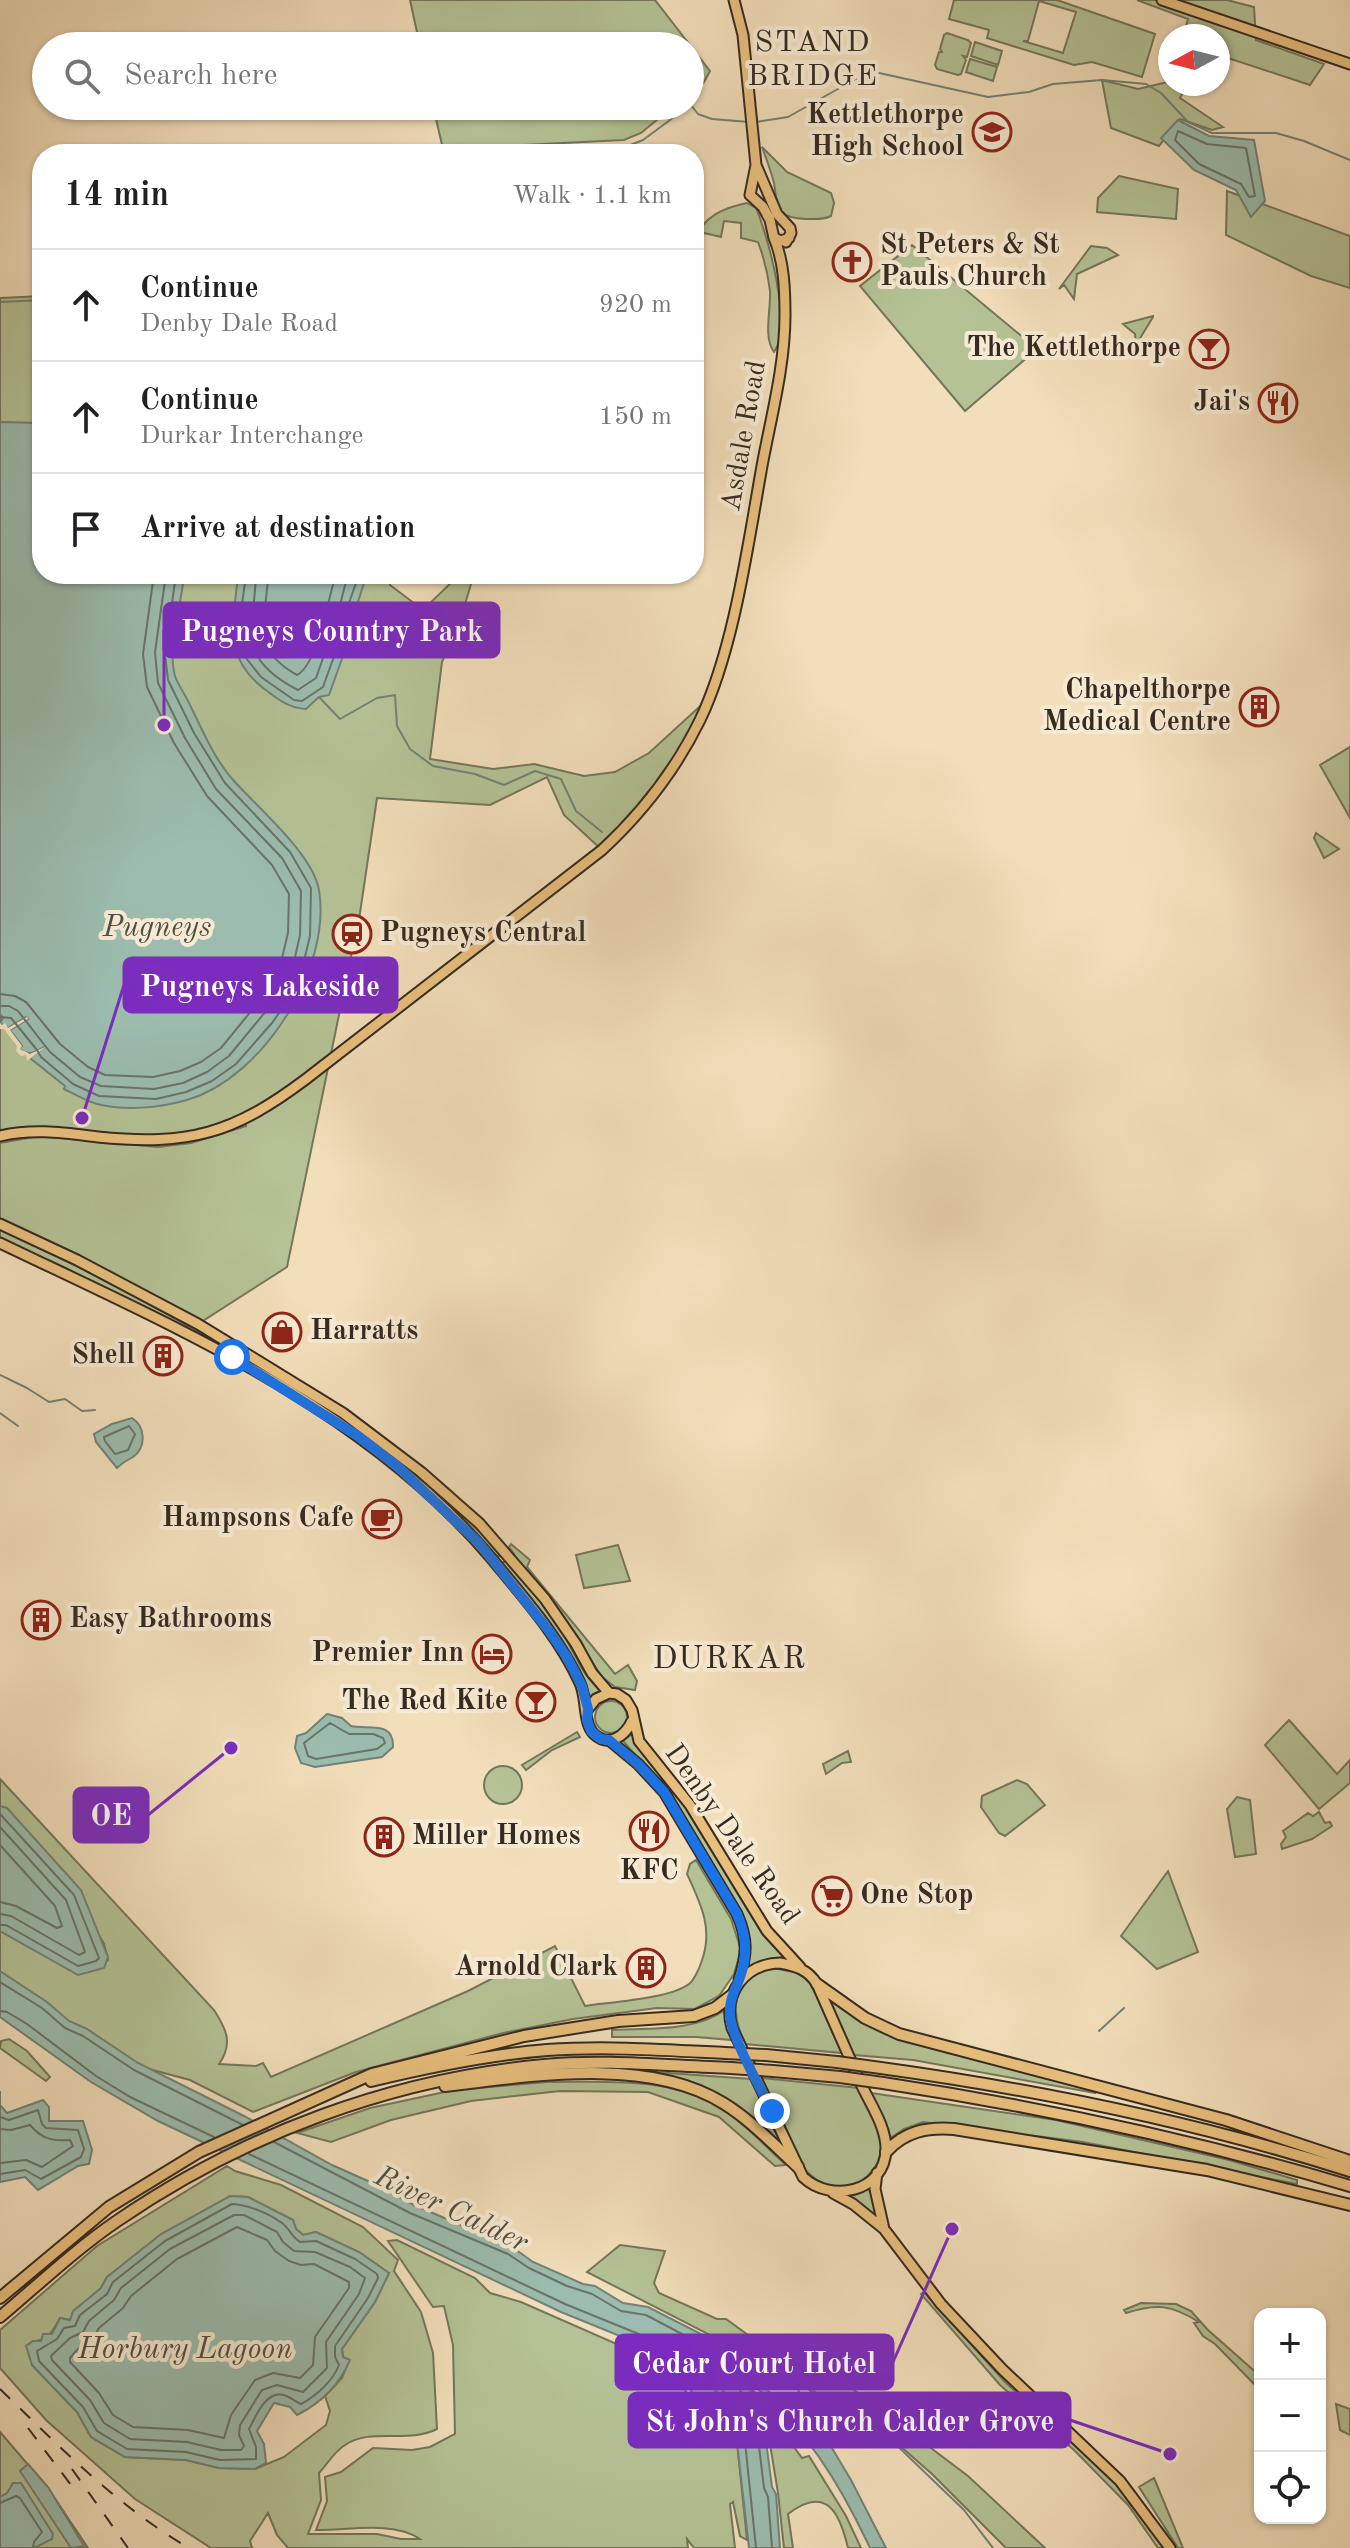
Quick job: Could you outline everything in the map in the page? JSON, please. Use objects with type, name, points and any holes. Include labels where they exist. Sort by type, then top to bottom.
[{"type":"highway","points":[[817,1984],[865,2018],[899,2034],[1226,2120],[1350,2161]]},
{"type":"highway","points":[[0,2298],[109,2207],[199,2152],[372,2074],[524,2036],[618,2021],[694,2016],[715,2008],[732,1995]]},
{"type":"highway","points":[[346,2087],[469,2060],[545,2050],[596,2048],[766,2055],[994,2084],[1087,2101],[1294,2153],[1350,2171]]},
{"type":"highway","points":[[0,2317],[115,2222],[213,2163],[304,2120],[472,2073],[546,2065],[595,2063],[773,2071],[840,2077],[990,2099],[1143,2130],[1350,2186]]},
{"type":"highway","points":[[399,2091],[516,2077],[582,2074],[643,2076],[673,2082],[722,2102],[798,2167]]},
{"type":"highway","points":[[886,2152],[896,2141],[916,2131],[954,2129],[1207,2170],[1350,2205]]},
{"type":"main road","points":[[734,0],[743,35],[756,165],[750,195],[754,201],[763,201],[767,190]]},
{"type":"main road","points":[[1162,0],[1350,64]]},
{"type":"main road","points":[[756,165],[777,214],[791,230],[781,253]]},
{"type":"main road","points":[[753,185],[758,183],[767,190]]},
{"type":"main road","name":"Asdale Road","points":[[0,1136],[56,1131],[157,1141],[202,1135],[244,1120],[285,1095],[602,850],[661,788],[709,698],[733,615],[782,358],[785,316],[781,253],[770,220],[763,207],[754,201]]},
{"type":"main road","points":[[786,224],[779,223],[773,234],[781,241],[789,238]]},
{"type":"main road","name":"Denby Dale Road","points":[[0,1224],[77,1260],[198,1324],[343,1413],[421,1472],[480,1524],[545,1599],[592,1673],[609,1693],[626,1700],[632,1710],[632,1721],[639,1741],[690,1805],[767,1931],[817,1984]]},
{"type":"main road","name":"Denby Dale Road","points":[[0,1243],[226,1354],[335,1421],[397,1466],[479,1543],[532,1609],[567,1657],[582,1686],[591,1731],[601,1739],[609,1740],[623,1735],[632,1721]]},
{"type":"main road","points":[[588,1709],[596,1699],[609,1693]]},
{"type":"main road","name":"Denby Dale Road","points":[[609,1740],[638,1764],[664,1792],[737,1914],[747,1945],[738,1984]]},
{"type":"main road","points":[[801,1968],[780,1963],[760,1965],[738,1984],[732,1995],[729,2014],[732,2028],[798,2167],[811,2185],[853,2204],[884,2229],[941,2304],[1002,2369],[1120,2481],[1170,2548]]},
{"type":"main road","points":[[817,1984],[880,2125],[886,2152],[877,2173],[875,2189],[884,2229]]},
{"type":"main road","points":[[830,2191],[852,2191],[877,2173]]},
{"type":"green space","points":[[410,0],[655,0],[680,32],[417,32]]},
{"type":"green space","points":[[954,0],[1057,0],[1155,34],[1142,77],[1092,62],[1074,65],[987,38],[989,30],[949,19]],"holes":[[[1039,1],[1076,12],[1063,53],[1023,41],[1028,41]]]},
{"type":"green space","points":[[1137,0],[1227,0],[1254,7],[1256,40],[1324,64],[1310,85],[1230,59],[1230,24],[1187,24],[1188,19]]},
{"type":"green space","points":[[947,33],[971,43],[967,57],[963,56],[966,60],[958,75],[937,69],[935,65]]},
{"type":"green space","points":[[975,42],[1002,51],[998,65],[971,56]]},
{"type":"green space","points":[[970,59],[997,67],[993,81],[966,72]]},
{"type":"green space","points":[[704,63],[710,71],[704,82]]},
{"type":"green space","points":[[1102,80],[1138,89],[1158,84],[1158,96],[1181,96],[1223,127],[1212,130],[1180,119],[1159,146],[1111,128]]},
{"type":"green space","points":[[436,120],[657,120],[641,133],[624,140],[442,144]]},
{"type":"green space","points":[[762,147],[787,172],[831,193],[834,203],[831,216],[822,219],[796,218],[780,210]]},
{"type":"green space","points":[[1119,176],[1178,189],[1176,219],[1097,212],[1098,198]]},
{"type":"green space","points":[[1227,191],[1350,236],[1350,288],[1311,276],[1226,235]]},
{"type":"green space","points":[[747,203],[756,208],[767,239],[780,303],[779,340],[774,352],[768,331],[769,285],[758,242],[741,238],[741,223],[724,221],[721,237],[704,233],[704,224],[709,219]]},
{"type":"green space","points":[[912,245],[1037,349],[965,411],[860,286]]},
{"type":"green space","points":[[1091,246],[1107,248],[1118,255],[1077,274],[1074,299],[1064,285],[1059,289]]},
{"type":"green space","points":[[32,296],[32,584],[390,584],[423,610],[450,584],[471,584],[460,621],[442,662],[430,759],[493,769],[534,764],[584,776],[615,772],[649,753],[709,698],[661,788],[602,850],[564,815],[547,777],[490,805],[377,798],[360,913],[287,1267],[198,1324],[0,1225],[0,1143],[39,1136],[158,1147],[191,1143],[246,1126],[244,1120],[202,1135],[0,1136],[0,298]]},
{"type":"green space","points":[[1153,316],[1136,345],[1135,334],[1123,324]]},
{"type":"green space","points":[[1350,747],[1350,818],[1320,765]]},
{"type":"green space","points":[[1316,833],[1339,849],[1324,858],[1314,838]]},
{"type":"green space","points":[[0,1228],[153,1307],[265,1370],[301,1394],[204,1336],[0,1237]]},
{"type":"green space","points":[[305,1393],[359,1429],[410,1469],[504,1557],[494,1555],[396,1461],[303,1395]]},
{"type":"green space","points":[[511,1544],[530,1560],[527,1567],[615,1674],[628,1665],[637,1681],[635,1690],[615,1687],[602,1677],[577,1639],[512,1556]]},
{"type":"green space","points":[[618,1545],[630,1581],[584,1588],[576,1555]]},
{"type":"green space","points":[[499,1562],[508,1562],[538,1599],[561,1630],[587,1676],[601,1691],[590,1696],[561,1643]]},
{"type":"green space","points":[[611,1701],[622,1706],[627,1717],[622,1728],[611,1733],[600,1728],[595,1717],[600,1706]]},
{"type":"green space","points":[[1289,1720],[1337,1774],[1350,1760],[1350,1783],[1319,1809],[1265,1745]]},
{"type":"green space","points":[[577,1732],[580,1737],[552,1750],[526,1770],[522,1765]]},
{"type":"green space","points":[[632,1734],[643,1754],[687,1809],[746,1905],[786,1959],[764,1960],[746,1971],[750,1956],[749,1942],[740,1913],[659,1782],[623,1741]]},
{"type":"green space","points":[[848,1751],[851,1762],[842,1763],[826,1774],[823,1764]]},
{"type":"green space","points":[[503,1766],[516,1772],[522,1785],[516,1798],[503,1804],[490,1798],[484,1785],[490,1772]]},
{"type":"green space","points":[[0,1779],[214,2010],[227,2037],[226,2050],[219,2064],[256,2066],[263,2063],[271,2077],[468,1991],[555,1946],[585,2006],[680,1989],[689,1984],[696,1974],[705,1951],[704,1917],[687,1874],[690,1864],[696,1860],[731,1919],[741,1950],[734,1974],[719,1996],[695,2009],[657,2008],[573,2019],[503,2033],[356,2072],[253,2112],[190,2080],[145,2068],[70,2022],[0,1972],[0,1930],[103,1964],[108,1960],[104,1944],[94,1927],[0,1807]]},
{"type":"green space","points":[[1017,1780],[1027,1784],[1045,1805],[1005,1836],[999,1833],[981,1807],[982,1796]]},
{"type":"green space","points":[[1237,1797],[1250,1800],[1256,1854],[1235,1857],[1227,1809]]},
{"type":"green space","points":[[1319,1812],[1325,1823],[1330,1822],[1332,1826],[1312,1839],[1282,1849],[1281,1844],[1286,1837],[1283,1831],[1308,1813],[1313,1816]]},
{"type":"green space","points":[[1168,1871],[1198,1952],[1157,1969],[1121,1936]]},
{"type":"green space","points":[[773,1968],[798,1973],[810,1982],[842,2053],[745,2044],[737,2019],[737,1997],[748,1979]]},
{"type":"green space","points":[[828,1996],[882,2032],[1094,2090],[1095,2093],[913,2060],[854,2055]]},
{"type":"green space","points":[[725,2010],[732,2040],[612,2037],[612,2030],[685,2025]]},
{"type":"green space","points":[[9,2039],[27,2051],[50,2077],[46,2081],[0,2048],[1,2041]]},
{"type":"green space","points":[[654,2072],[751,2079],[782,2146],[747,2114],[716,2093]]},
{"type":"green space","points":[[761,2078],[859,2088],[881,2141],[878,2160],[868,2176],[851,2185],[832,2187],[821,2183],[805,2170]]},
{"type":"green space","points":[[547,2082],[636,2083],[680,2090],[721,2108],[786,2165],[775,2166],[719,2117],[648,2092],[560,2091],[471,2101],[391,2120],[331,2142],[297,2133],[370,2108],[454,2090]]},
{"type":"green space","points":[[871,2093],[1056,2120],[1229,2160],[1297,2180],[1297,2184],[1083,2142],[923,2122],[889,2139]]},
{"type":"green space","points":[[227,2166],[281,2185],[363,2227],[398,2260],[394,2271],[421,2312],[433,2353],[437,2429],[414,2435],[366,2437],[341,2448],[319,2473],[321,2500],[308,2534],[377,2534],[420,2539],[409,2533],[383,2528],[316,2530],[327,2501],[325,2477],[341,2472],[373,2448],[412,2450],[430,2447],[455,2434],[453,2345],[444,2306],[433,2307],[388,2241],[397,2240],[475,2278],[490,2293],[521,2302],[669,2367],[689,2396],[695,2426],[704,2412],[670,2356],[703,2378],[722,2400],[736,2433],[747,2540],[740,2536],[733,2502],[730,2504],[735,2548],[694,2548],[687,2539],[688,2548],[288,2548],[277,2535],[268,2513],[250,2541],[252,2548],[211,2548],[135,2499],[46,2420],[0,2368],[0,2330],[97,2246]],"holes":[[[230,2196],[248,2197],[293,2220],[296,2229],[303,2235],[316,2232],[359,2252],[389,2273],[375,2302],[342,2349],[343,2357],[349,2360],[342,2378],[325,2396],[330,2411],[326,2425],[284,2457],[255,2469],[219,2468],[186,2460],[125,2457],[91,2437],[77,2412],[32,2365],[33,2341],[47,2337],[60,2318],[70,2320],[101,2288],[107,2277]]]},
{"type":"green space","points":[[872,2185],[877,2218],[848,2196]]},
{"type":"green space","points":[[620,2245],[665,2251],[654,2283],[659,2293],[717,2319],[726,2319],[755,2340],[832,2350],[830,2367],[850,2387],[968,2476],[1045,2548],[1006,2548],[932,2474],[859,2410],[820,2399],[792,2375],[782,2359],[751,2348],[743,2352],[587,2272]]},
{"type":"green space","points":[[924,2292],[1005,2382],[1108,2475],[1134,2503],[1165,2548],[1158,2548],[1128,2505],[1074,2450],[1000,2385],[921,2294]]},
{"type":"green space","points":[[1141,2303],[1176,2304],[1191,2311],[1254,2371],[1254,2384],[1203,2336],[1194,2323],[1199,2322],[1164,2307],[1126,2313],[1124,2310]]},
{"type":"green space","points":[[749,2386],[779,2420],[781,2429],[802,2458],[809,2456],[846,2516],[861,2548],[848,2548],[836,2514],[830,2507],[813,2502],[801,2505],[788,2514],[793,2548],[784,2548],[764,2407]]},
{"type":"green space","points":[[1336,2404],[1350,2409],[1350,2435],[1340,2430]]},
{"type":"green space","points":[[0,2432],[48,2488],[88,2548],[0,2548]]},
{"type":"green space","points":[[1154,2478],[1183,2548],[1178,2548],[1139,2487]]},
{"type":"water","points":[[1178,120],[1209,136],[1254,140],[1265,201],[1251,217],[1236,190],[1194,170],[1161,138]]},
{"type":"water","name":"Pugneys","points":[[0,422],[32,423],[32,584],[182,584],[173,652],[176,679],[220,763],[307,862],[319,890],[320,921],[315,953],[303,985],[266,1044],[242,1069],[215,1088],[187,1100],[130,1108],[89,1101],[64,1089],[65,1086],[30,1058],[46,1046],[29,1053],[19,1048],[22,1046],[10,1030],[28,1019],[26,1017],[8,1028],[0,1023],[3,1018],[0,1014]]},
{"type":"water","points":[[237,584],[364,584],[353,628],[329,695],[319,697],[306,709],[281,701],[252,679],[242,666],[237,652],[233,624]]},
{"type":"water","points":[[132,1418],[142,1431],[141,1448],[117,1468],[96,1442],[94,1434]]},
{"type":"water","points":[[327,1714],[342,1718],[351,1726],[385,1730],[392,1739],[393,1747],[382,1757],[315,1767],[301,1763],[295,1748],[297,1736],[306,1733]]},
{"type":"water","points":[[0,1806],[7,1808],[81,1890],[108,1957],[104,1968],[78,1975],[0,1931]]},
{"type":"water","points":[[0,1971],[47,2002],[69,2021],[87,2029],[138,2063],[244,2116],[332,2165],[414,2205],[512,2247],[533,2262],[583,2284],[595,2286],[623,2303],[648,2307],[740,2354],[757,2352],[770,2355],[791,2377],[787,2379],[773,2361],[751,2355],[743,2362],[748,2371],[790,2412],[804,2401],[851,2480],[886,2548],[870,2548],[819,2457],[786,2416],[748,2381],[746,2384],[762,2410],[772,2487],[776,2494],[780,2548],[749,2548],[736,2433],[717,2392],[705,2378],[674,2358],[561,2312],[158,2121],[91,2082],[0,2017]]},
{"type":"water","points":[[43,2100],[49,2107],[49,2121],[83,2121],[92,2150],[89,2164],[78,2166],[38,2190],[25,2177],[0,2182],[0,2105],[7,2113]]},
{"type":"water","name":"Horbury Lagoon","points":[[230,2196],[248,2197],[293,2220],[296,2229],[303,2235],[316,2232],[359,2252],[389,2273],[375,2302],[342,2349],[343,2357],[350,2360],[335,2386],[297,2415],[290,2407],[274,2403],[257,2431],[264,2444],[266,2463],[255,2469],[219,2468],[186,2460],[125,2457],[91,2437],[77,2412],[32,2365],[26,2346],[33,2341],[41,2341],[43,2334],[52,2334],[60,2318],[70,2320],[73,2311],[101,2288],[107,2277],[161,2234]]},
{"type":"water","points":[[28,2464],[48,2487],[84,2546],[71,2548],[20,2471]]},
{"type":"water","points":[[13,2483],[21,2483],[53,2534],[52,2539],[34,2548],[0,2548],[0,2497],[7,2493]]},
{"type":"pier","points":[[27,1017],[10,1030],[22,1046],[20,1049],[30,1054],[47,1046],[27,1061],[26,1055],[21,1056],[16,1051],[17,1046],[4,1029],[0,1029],[0,1023],[5,1023],[8,1028]]},
{"type":"waterway","points":[[756,122],[788,117],[870,71],[988,97],[1029,92],[1053,84],[1102,80],[1146,84],[1161,93],[1188,122],[1212,133],[1276,133],[1350,160]]},
{"type":"waterway","points":[[704,116],[749,122]]},
{"type":"waterway","points":[[633,144],[670,120]]},
{"type":"waterway","points":[[0,302],[32,300]]},
{"type":"waterway","points":[[319,697],[340,719],[377,698],[395,695],[397,726],[410,749],[433,766],[475,774],[504,785],[535,771],[561,779],[576,811],[602,832]]},
{"type":"waterway","points":[[0,1375],[49,1402],[65,1399],[82,1411],[95,1410]]},
{"type":"waterway","points":[[0,1413],[18,1426]]},
{"type":"waterway","points":[[1099,2031],[1124,2008]]},
{"type":"waterway","points":[[789,2378],[796,2384],[803,2403]]},
{"type":"waterway","points":[[794,2383],[814,2391],[823,2402],[860,2410],[964,2510],[993,2548]]},
{"type":"railway","points":[[0,2389],[113,2495],[189,2548]]},
{"type":"railway","points":[[28,2428],[74,2489]]},
{"type":"railway","points":[[72,2469],[128,2548]]},
{"type":"place","name":"Kettlethorpe High School","points":[[992,132]]},
{"type":"place","name":"St Peters & St Pauls Church","points":[[852,262]]},
{"type":"place","name":"The Kettlethorpe","points":[[1209,349]]},
{"type":"place","name":"Jai's","points":[[1278,403]]},
{"type":"place","name":"Chapelthorpe Medical Centre","points":[[1259,707]]},
{"type":"place","name":"Pugneys Country Park","points":[[164,725]]},
{"type":"place","name":"Pugneys Central","points":[[352,934]]},
{"type":"place","name":"Pugneys Lakeside","points":[[82,1118]]},
{"type":"place","name":"Harratts","points":[[282,1332]]},
{"type":"place","name":"Shell","points":[[163,1356]]},
{"type":"place","name":"Hampsons Cafe","points":[[382,1519]]},
{"type":"place","name":"Easy Bathrooms","points":[[41,1620]]},
{"type":"place","name":"Premier Inn","points":[[492,1654]]},
{"type":"place","name":"The Red Kite","points":[[536,1702]]},
{"type":"place","name":"OE","points":[[231,1748]]},
{"type":"place","name":"KFC","points":[[649,1831]]},
{"type":"place","name":"Miller Homes","points":[[384,1837]]},
{"type":"place","name":"One Stop","points":[[832,1896]]},
{"type":"place","name":"Arnold Clark","points":[[646,1968]]},
{"type":"place","name":"Cedar Court Hotel","points":[[952,2229]]},
{"type":"place","name":"St John's Church Calder Grove","points":[[1170,2454]]},
{"type":"district","name":"STAND BRIDGE","points":[[813,60]]},
{"type":"district","name":"DURKAR","points":[[730,1660]]},
{"type":"route","points":[[232,1357],[358,1436],[397,1466],[479,1543],[549,1631],[582,1686],[591,1731],[601,1739],[609,1740],[638,1764],[664,1792],[737,1914],[747,1945],[746,1958],[732,1995],[730,2020],[772,2111]]},
{"type":"water label","name":"River Calder","points":[[451,2210]]}]
